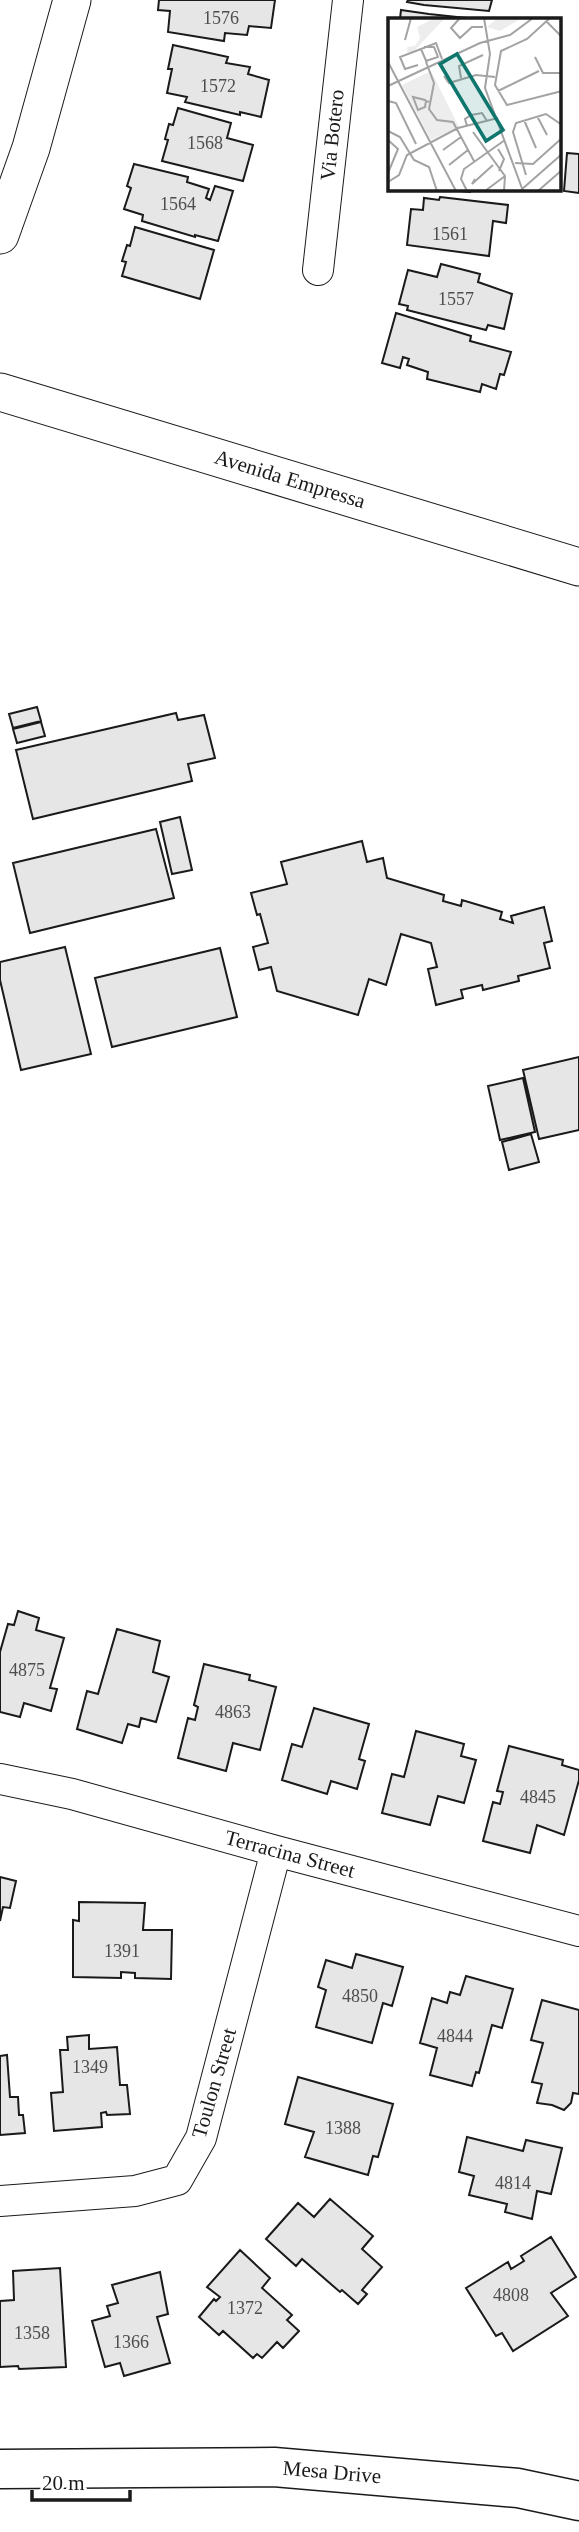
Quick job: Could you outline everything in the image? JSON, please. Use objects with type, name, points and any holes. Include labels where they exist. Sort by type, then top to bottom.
[{"type":"main road","name":"Mesa Drive","points":[[0,2469],[274,2467],[518,2488],[579,2501]]},
{"type":"street","points":[[0,235],[31,148],[72,0]]},
{"type":"street","name":"Via Botero","points":[[318,270],[348,0]]},
{"type":"street","name":"Avenida Empressa","points":[[0,392],[579,567]]},
{"type":"street","name":"Terracina Street","points":[[0,1779],[72,1794],[276,1851],[579,1930]]},
{"type":"street","name":"Toulon Street","points":[[0,2201],[135,2191],[177,2180],[201,2138],[276,1851]]},
{"type":"building","points":[[159,0],[275,0],[271,28],[249,26],[247,35],[225,33],[224,41],[168,32],[170,11],[158,10]]},
{"type":"building","points":[[492,0],[489,11],[424,5],[407,2]]},
{"type":"building","points":[[401,10],[467,18],[400,18]]},
{"type":"building","points":[[173,45],[228,57],[226,63],[250,67],[248,74],[269,80],[261,117],[240,112],[240,115],[185,102],[187,97],[167,93]]},
{"type":"building","points":[[178,108],[231,123],[227,138],[253,145],[243,181],[162,161],[169,124],[173,125]]},
{"type":"building","points":[[567,153],[579,154],[579,193],[564,191]]},
{"type":"building","points":[[134,164],[188,177],[187,182],[209,189],[206,198],[210,200],[215,186],[233,191],[218,241],[142,221],[143,215],[124,209],[131,188],[127,186]]},
{"type":"building","points":[[440,197],[508,205],[506,223],[493,221],[489,256],[407,245],[411,209],[423,210],[424,198],[439,200]]},
{"type":"building","points":[[135,227],[214,250],[200,299],[122,276],[126,262],[122,261],[127,245],[130,246]]},
{"type":"building","points":[[441,264],[480,274],[478,282],[512,294],[504,329],[488,325],[486,330],[407,310],[408,306],[399,304],[408,270],[437,277]]},
{"type":"building","points":[[396,313],[471,336],[470,341],[511,352],[504,375],[500,374],[496,389],[482,384],[480,392],[427,379],[428,372],[407,365],[409,359],[403,357],[400,368],[382,363]]},
{"type":"building","points":[[37,707],[41,721],[13,728],[9,714]]},
{"type":"building","points":[[176,713],[178,720],[204,715],[215,758],[188,764],[192,781],[33,819],[16,750]]},
{"type":"building","points":[[41,722],[45,736],[17,743],[13,729]]},
{"type":"building","points":[[180,817],[192,870],[172,874],[160,822]]},
{"type":"building","points":[[156,829],[174,898],[30,933],[13,863]]},
{"type":"building","points":[[362,841],[367,862],[383,858],[387,878],[444,895],[443,901],[461,906],[462,900],[502,912],[500,919],[513,923],[511,916],[544,907],[552,941],[544,943],[550,968],[518,976],[519,981],[483,990],[482,985],[461,990],[463,998],[436,1005],[428,969],[437,967],[431,943],[401,934],[386,985],[369,979],[358,1015],[277,991],[271,967],[259,970],[253,947],[268,943],[251,893],[287,884],[281,862]]},
{"type":"building","points":[[65,947],[91,1054],[21,1070],[0,980],[0,962]]},
{"type":"building","points":[[220,948],[237,1017],[112,1047],[95,978]]},
{"type":"building","points":[[579,1057],[579,1130],[539,1139],[523,1070]]},
{"type":"building","points":[[523,1078],[535,1132],[500,1140],[488,1086]]},
{"type":"building","points":[[531,1134],[539,1162],[509,1170],[502,1142]]},
{"type":"building","points":[[18,1611],[39,1618],[36,1630],[64,1638],[50,1688],[57,1689],[51,1711],[24,1703],[20,1717],[0,1712],[0,1652],[8,1624],[14,1625]]},
{"type":"building","points":[[117,1629],[160,1641],[153,1672],[169,1677],[156,1722],[141,1718],[139,1727],[128,1724],[122,1743],[77,1729],[87,1691],[98,1694]]},
{"type":"building","points":[[204,1664],[250,1675],[249,1680],[276,1687],[260,1750],[233,1743],[226,1771],[178,1758],[188,1718],[195,1720],[198,1707],[194,1705]]},
{"type":"building","points":[[314,1708],[369,1724],[359,1759],[365,1761],[357,1789],[331,1781],[327,1794],[282,1780],[292,1744],[302,1747]]},
{"type":"building","points":[[416,1731],[464,1744],[461,1756],[476,1760],[464,1803],[438,1796],[430,1825],[382,1813],[392,1774],[404,1777]]},
{"type":"building","points":[[509,1746],[563,1760],[562,1765],[579,1770],[579,1780],[564,1835],[537,1825],[530,1853],[483,1841],[493,1802],[500,1804],[503,1792],[497,1791]]},
{"type":"building","points":[[0,1877],[16,1881],[10,1908],[3,1907],[0,1921]]},
{"type":"building","points":[[79,1902],[145,1903],[143,1930],[172,1930],[171,1979],[135,1978],[135,1973],[121,1972],[121,1978],[73,1977],[73,1920],[79,1921]]},
{"type":"building","points":[[356,1954],[403,1967],[392,2006],[383,2003],[372,2043],[316,2027],[326,1990],[318,1987],[326,1960],[352,1968]]},
{"type":"building","points":[[466,1976],[513,1989],[502,2028],[492,2025],[479,2073],[476,2072],[472,2086],[430,2075],[437,2048],[420,2043],[432,1998],[447,2003],[450,1992],[460,1995]]},
{"type":"building","points":[[542,2000],[579,2010],[579,2094],[573,2093],[571,2103],[564,2110],[537,2103],[542,2084],[532,2082],[543,2043],[531,2040]]},
{"type":"building","points":[[89,2035],[89,2049],[117,2047],[120,2085],[127,2085],[130,2114],[101,2113],[102,2127],[54,2131],[51,2093],[63,2092],[60,2050],[68,2050],[67,2037]]},
{"type":"building","points":[[7,2055],[10,2097],[18,2097],[19,2115],[23,2115],[25,2133],[0,2135],[0,2056]]},
{"type":"building","points":[[298,2077],[393,2104],[378,2157],[373,2156],[368,2175],[305,2157],[314,2132],[285,2124]]},
{"type":"building","points":[[467,2137],[523,2151],[526,2140],[562,2148],[551,2194],[537,2191],[532,2219],[505,2212],[507,2204],[469,2195],[474,2176],[459,2172]]},
{"type":"building","points":[[330,2199],[373,2236],[362,2249],[382,2267],[362,2290],[367,2294],[358,2304],[302,2259],[296,2266],[266,2239],[298,2203],[314,2217]]},
{"type":"building","points":[[551,2237],[576,2277],[551,2293],[568,2316],[513,2351],[502,2333],[496,2336],[466,2288],[508,2262],[511,2269],[524,2261],[521,2256]]},
{"type":"building","points":[[240,2250],[270,2278],[262,2288],[292,2315],[287,2320],[299,2331],[283,2348],[277,2342],[262,2358],[257,2354],[253,2358],[223,2331],[219,2335],[199,2317],[214,2299],[216,2301],[220,2297],[207,2287]]},
{"type":"building","points":[[60,2268],[66,2367],[0,2367],[0,2301],[14,2300],[13,2271]]},
{"type":"building","points":[[160,2272],[168,2314],[157,2317],[170,2363],[124,2376],[120,2363],[105,2367],[92,2321],[110,2316],[107,2306],[118,2303],[112,2285]]}]
